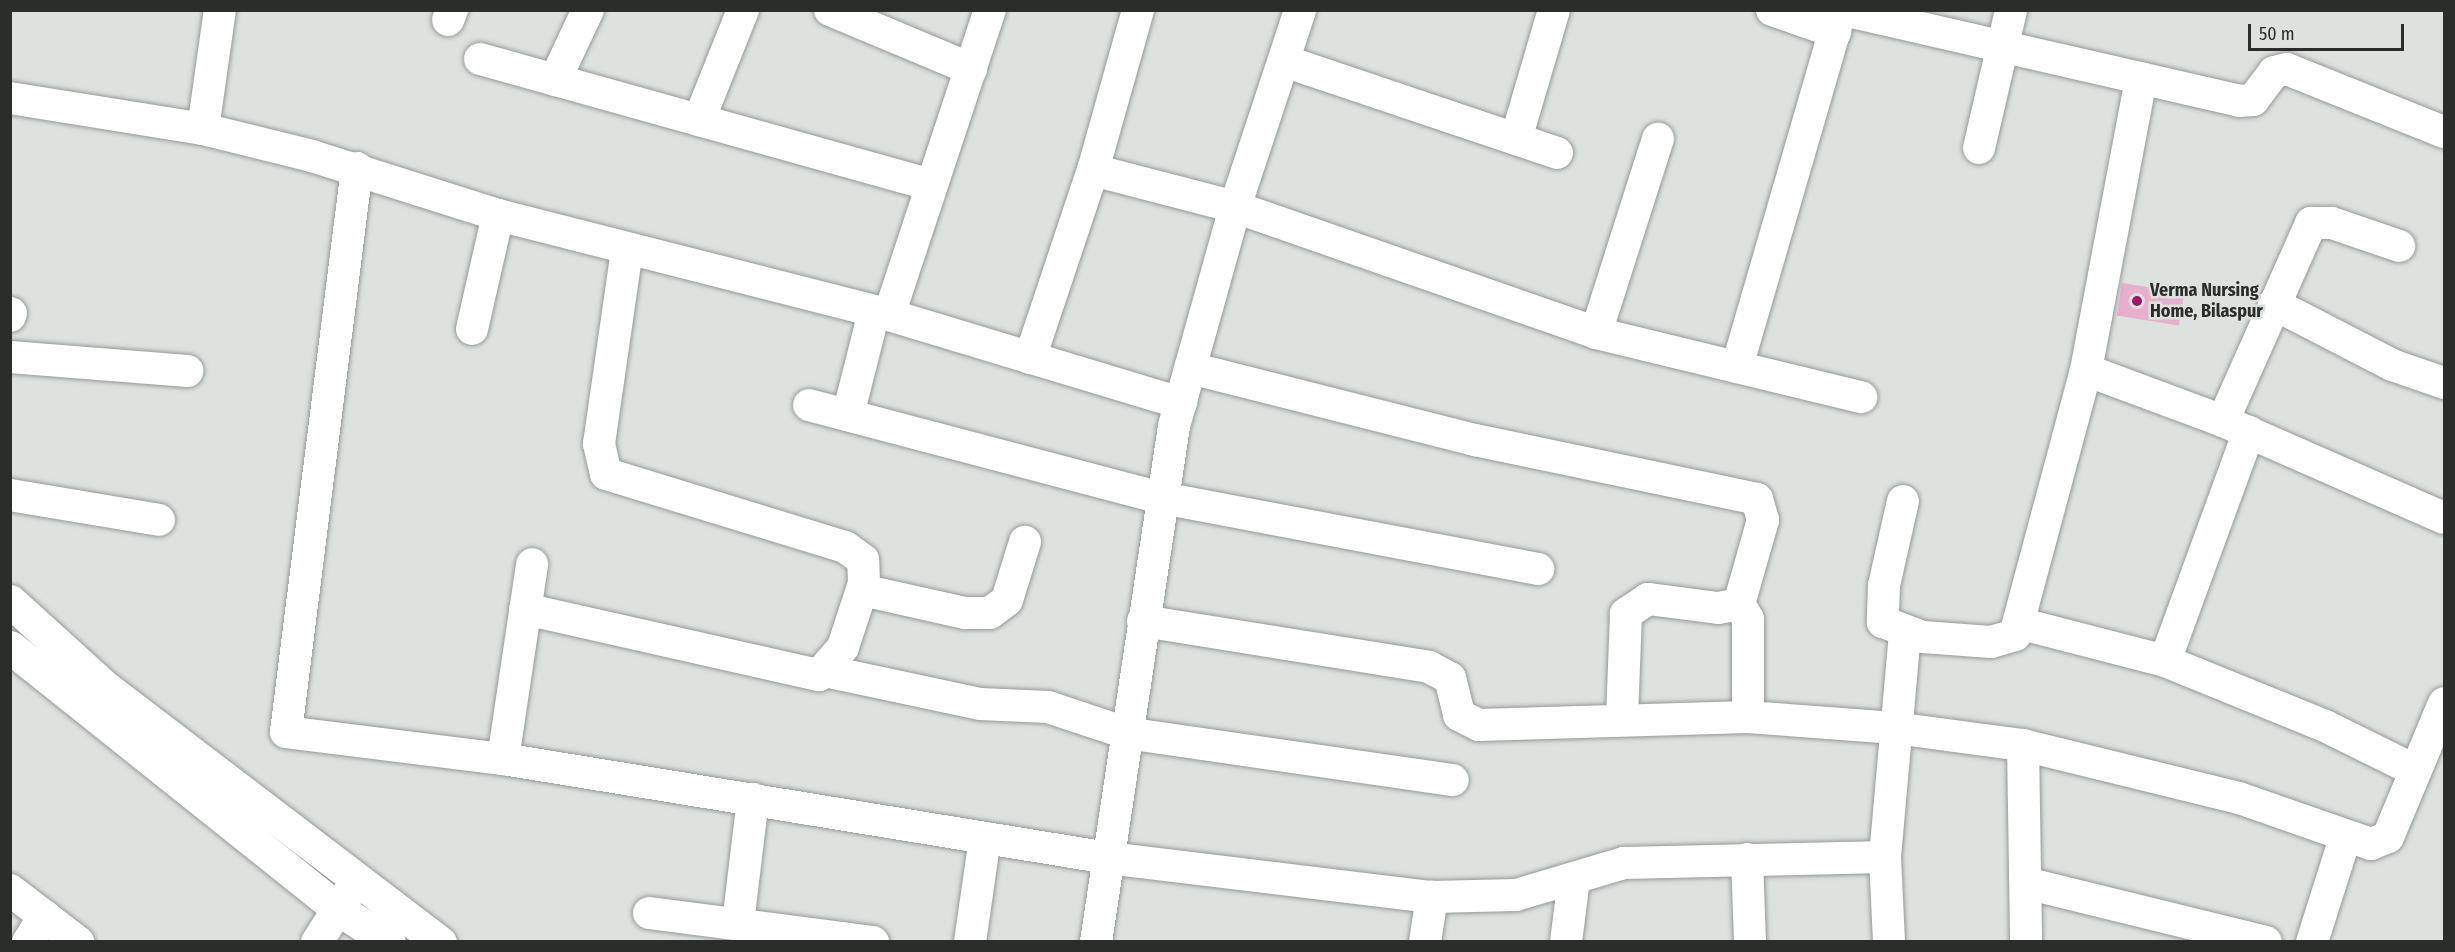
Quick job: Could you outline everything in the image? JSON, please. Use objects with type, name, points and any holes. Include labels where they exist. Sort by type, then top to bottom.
[{"type":"main road","points":[[10,601],[106,688],[440,942]]},
{"type":"main road","points":[[10,647],[337,908],[389,942]]},
{"type":"street","points":[[203,129],[220,10]]},
{"type":"street","points":[[555,80],[588,10]]},
{"type":"street","points":[[699,120],[743,10]]},
{"type":"street","points":[[830,10],[971,69]]},
{"type":"street","points":[[848,415],[881,314],[931,185],[990,10]]},
{"type":"street","points":[[1030,358],[1093,170],[1138,10]]},
{"type":"street","points":[[1096,942],[1162,498],[1181,403],[1235,207],[1300,10]]},
{"type":"street","points":[[1516,139],[1554,10]]},
{"type":"street","points":[[1772,10],[1839,18],[2001,46],[2246,102],[2261,94],[2274,72],[2287,69],[2445,132]]},
{"type":"street","points":[[1979,148],[2011,10]]},
{"type":"street","points":[[1737,367],[1839,18]]},
{"type":"street","points":[[480,59],[931,185]]},
{"type":"street","points":[[1284,61],[1557,153]]},
{"type":"street","points":[[1903,501],[1881,612],[1889,628],[1905,634],[2004,641],[2022,624],[2086,370],[2141,78]]},
{"type":"street","points":[[10,98],[203,129],[357,168],[498,215],[881,314],[1181,403]]},
{"type":"street","points":[[1596,333],[1658,139]]},
{"type":"street","points":[[357,168],[286,732],[503,759],[1108,858],[1432,897],[1516,895],[1624,863],[1885,857]]},
{"type":"street","points":[[1093,170],[1235,207],[1596,333],[1861,397]]},
{"type":"street","points":[[472,329],[498,215]]},
{"type":"street","points":[[2165,661],[2274,304],[2311,223],[2332,223],[2399,246]]},
{"type":"street","points":[[627,249],[599,444],[606,474],[845,547],[863,560],[862,590],[843,647],[825,671]]},
{"type":"street","points":[[2274,304],[2392,365],[2445,383]]},
{"type":"street","points":[[10,357],[187,370]]},
{"type":"street","points":[[1190,368],[1475,440],[1750,496],[1762,504],[1763,520],[1739,604],[1748,619],[1748,717]]},
{"type":"street","points":[[2086,370],[2442,509]]},
{"type":"street","points":[[809,405],[1162,498],[1538,569]]},
{"type":"street","points":[[10,495],[159,520]]},
{"type":"street","points":[[862,590],[964,613],[990,613],[1007,600],[1025,542]]},
{"type":"street","points":[[503,759],[532,564]]},
{"type":"street","points":[[1622,718],[1624,629],[1631,605],[1648,599],[1718,608],[1739,604]]},
{"type":"street","points":[[525,609],[791,672],[825,671],[980,704],[1048,706],[1126,733],[1453,780]]},
{"type":"street","points":[[1143,621],[1429,667],[1450,678],[1459,715],[1479,726],[1622,718],[1748,717],[1895,728],[2024,746],[2239,798],[2345,838],[2371,844],[2388,837],[2414,770],[2445,703]]},
{"type":"street","points":[[2022,624],[2165,661],[2325,726],[2414,770]]},
{"type":"street","points":[[1889,942],[1885,857],[1905,634]]},
{"type":"street","points":[[2024,746],[2026,942]]},
{"type":"street","points":[[738,923],[753,799]]},
{"type":"street","points":[[970,942],[985,838]]},
{"type":"street","points":[[2312,942],[2345,838]]},
{"type":"street","points":[[1747,859],[1750,942]]},
{"type":"street","points":[[1566,942],[1574,879]]},
{"type":"street","points":[[317,942],[357,880]]},
{"type":"street","points":[[2026,883],[2266,942]]},
{"type":"street","points":[[10,890],[36,929],[78,942]]},
{"type":"street","points":[[1425,942],[1432,897]]},
{"type":"street","points":[[649,913],[873,942]]},
{"type":"building","points":[[2122,283],[2184,293],[2179,325],[2117,316]]},
{"type":"place","name":"Verma Nursing Home, Bilaspur","points":[[2137,301]]}]
